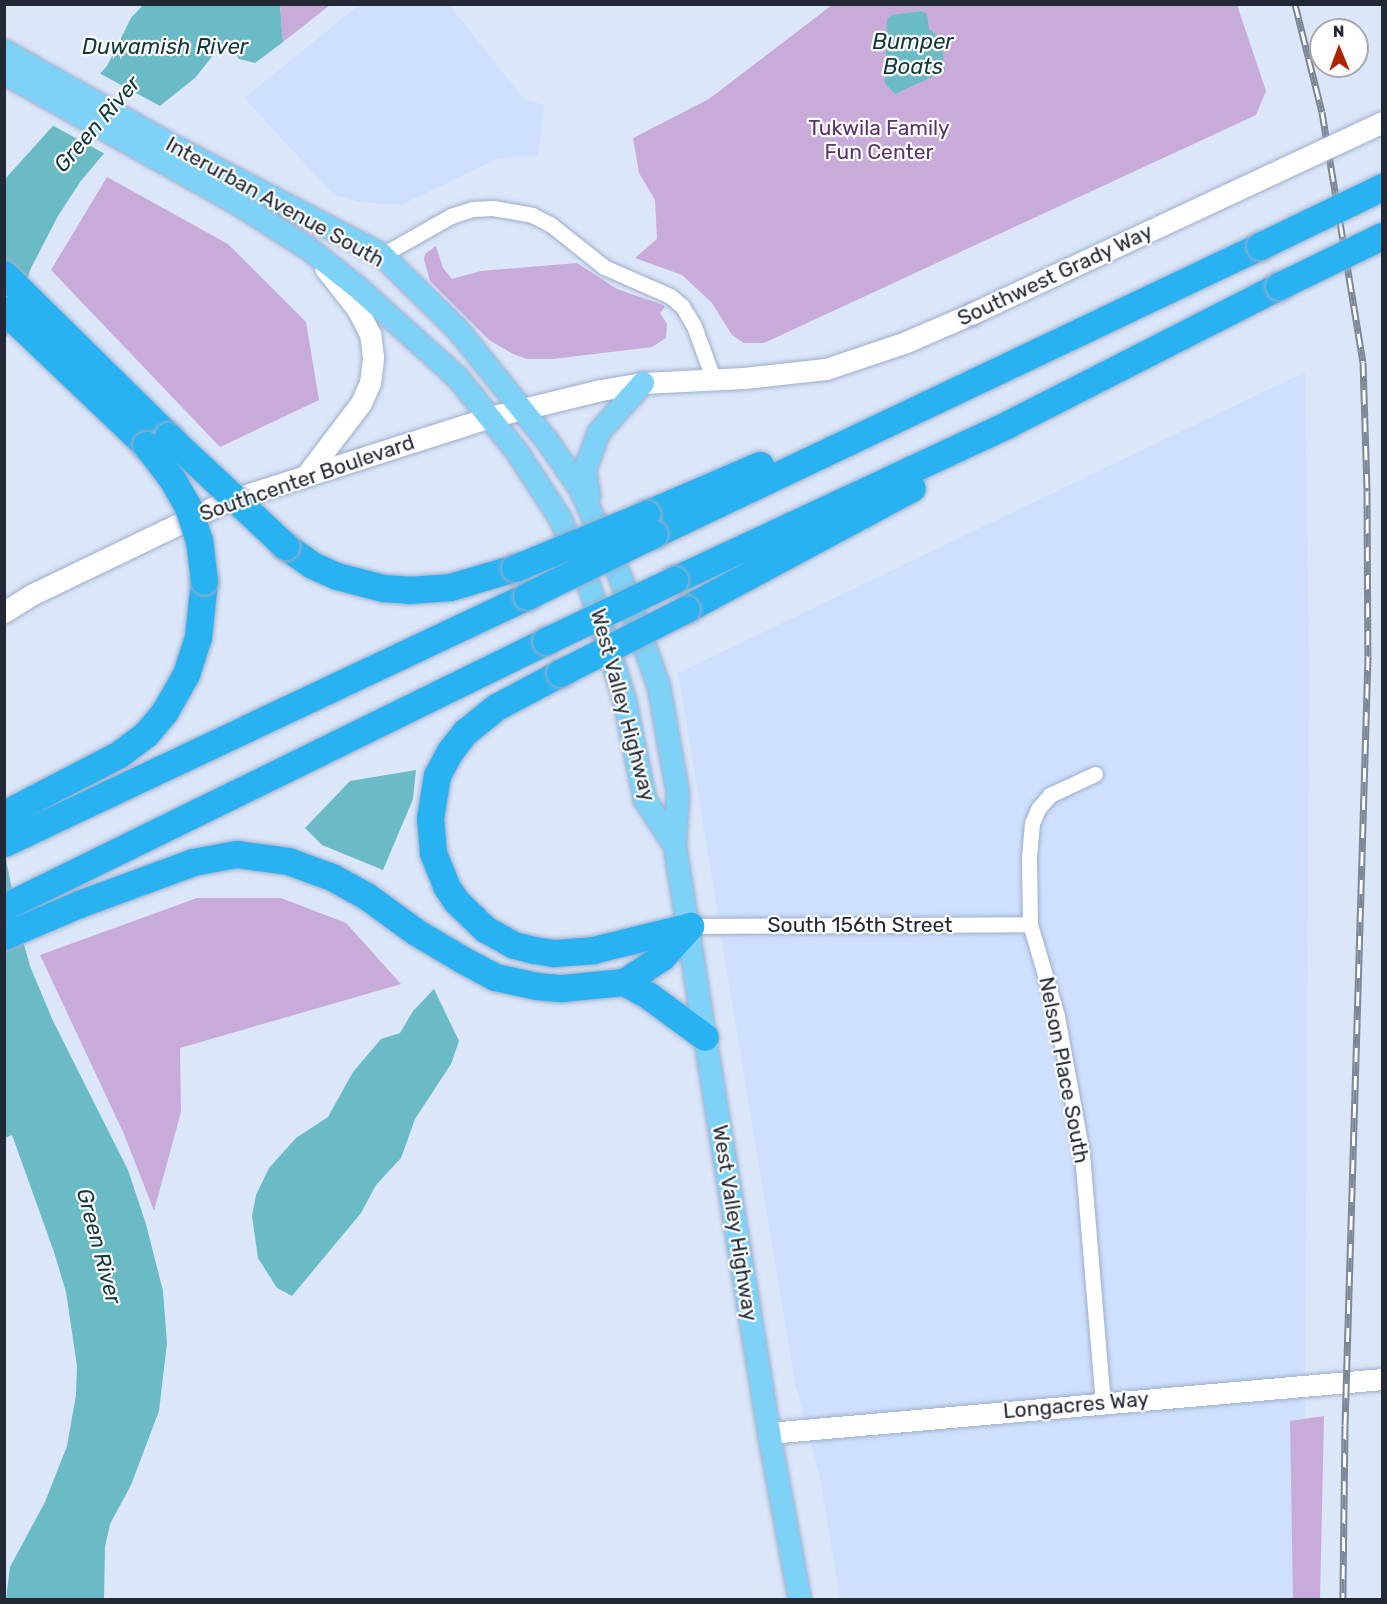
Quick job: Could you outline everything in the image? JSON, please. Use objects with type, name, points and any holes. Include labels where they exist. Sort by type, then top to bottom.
[{"type":"highway","points":[[4,843],[527,596],[650,524],[837,432],[1007,367],[1383,187]]},
{"type":"highway","points":[[4,907],[546,641],[1010,423],[1279,286],[1383,236]]},
{"type":"highway","points":[[4,274],[62,328],[157,441],[165,469],[188,507],[199,540],[204,581],[202,617],[186,674],[165,711],[146,734],[118,755],[4,814]]},
{"type":"highway","points":[[4,310],[52,357],[285,546],[312,565],[337,576],[383,588],[409,590],[450,587],[650,524]]},
{"type":"highway","points":[[690,926],[593,950],[554,953],[514,945],[485,929],[456,901],[446,886],[433,853],[430,818],[437,775],[450,751],[465,732],[496,707],[686,609],[947,469],[1010,423]]},
{"type":"highway","points":[[4,936],[79,904],[210,857],[236,854],[266,856],[332,877],[365,895],[416,932],[495,976],[537,986],[562,988],[624,982],[662,957],[690,926]]},
{"type":"highway","points":[[624,982],[644,993],[705,1037]]},
{"type":"main road","name":"Interurban Avenue South","points":[[4,51],[15,72],[165,152],[382,255],[458,330],[521,408],[580,488],[621,579]]},
{"type":"main road","name":"Southwest Grady Way","points":[[521,408],[549,405],[601,390],[644,383],[826,369],[906,342],[971,314],[1383,122]]},
{"type":"main road","name":"Interurban Avenue South","points":[[165,152],[235,202],[309,249],[432,352],[458,378],[490,417],[549,498],[592,593]]},
{"type":"main road","points":[[307,474],[361,402],[370,383],[373,357],[370,334],[358,310],[309,249]]},
{"type":"main road","points":[[591,509],[585,470],[591,450],[605,425],[644,383]]},
{"type":"main road","name":"Southcenter Boulevard","points":[[4,612],[31,595],[224,502],[521,408]]},
{"type":"main road","name":"West Valley Highway","points":[[621,579],[659,687],[678,794],[675,846],[690,926],[705,1037],[769,1433],[800,1599]]},
{"type":"main road","name":"West Valley Highway","points":[[592,593],[625,701],[645,800],[675,846]]},
{"type":"main road","name":"Longacres Way","points":[[769,1433],[1383,1379]]},
{"type":"street","points":[[382,255],[451,216],[472,209],[493,208],[532,215],[550,224],[604,267],[670,296],[682,306],[694,326],[713,378]]},
{"type":"street","name":"Nelson Place South","points":[[1095,774],[1050,795],[1038,809],[1032,823],[1029,860],[1030,924],[1058,1016],[1082,1154],[1103,1402]]},
{"type":"street","name":"South 156th Street","points":[[690,926],[1030,924]]},
{"type":"shaded area","points":[[359,5],[449,5],[524,99],[544,105],[538,157],[499,158],[401,205],[361,202],[334,195],[244,98]]},
{"type":"shaded area","points":[[1305,372],[1309,666],[1304,1599],[840,1599],[819,1473],[795,1383],[678,673]]},
{"type":"green space","points":[[280,4],[330,5],[283,42]]},
{"type":"green space","name":"Tukwila Family Fun Center","points":[[832,5],[1237,5],[1266,91],[1256,115],[764,343],[744,343],[732,335],[712,303],[682,275],[635,258],[657,239],[655,200],[639,173],[633,138],[709,99]]},
{"type":"green space","points":[[107,177],[228,244],[306,322],[319,400],[220,447],[51,270]]},
{"type":"green space","points":[[436,246],[443,268],[452,279],[481,271],[577,263],[617,289],[663,305],[665,307],[660,313],[667,324],[666,338],[652,347],[553,359],[527,359],[513,354],[489,340],[430,281],[424,260],[425,254]]},
{"type":"green space","points":[[197,898],[281,898],[346,923],[401,984],[180,1048],[181,1112],[154,1211],[124,1134],[40,955]]},
{"type":"green space","points":[[1324,1416],[1320,1599],[1293,1599],[1290,1421]]},
{"type":"water","name":"Duwamish River","points":[[143,5],[280,5],[283,42],[255,63],[239,59],[226,39],[195,78],[112,144],[80,182],[58,216],[31,268],[5,341],[5,179],[107,66],[131,18]]},
{"type":"water","name":"Bumper Boats","points":[[921,11],[927,14],[929,29],[941,39],[945,71],[895,94],[885,83],[887,20],[892,15]]},
{"type":"water","points":[[416,770],[413,799],[383,870],[322,845],[305,828],[350,781]]},
{"type":"water","name":"Green River","points":[[4,850],[30,966],[53,1021],[128,1170],[146,1224],[163,1291],[167,1343],[159,1411],[131,1485],[110,1524],[105,1547],[104,1599],[6,1599],[10,1567],[45,1502],[67,1446],[76,1395],[77,1366],[66,1292],[54,1252],[12,1135],[5,1138]]},
{"type":"water","points":[[434,989],[459,1041],[451,1064],[415,1119],[401,1158],[376,1185],[361,1213],[292,1296],[277,1288],[258,1258],[252,1216],[256,1195],[269,1168],[296,1138],[328,1117],[353,1072],[381,1039],[400,1033],[413,1011]]},
{"type":"pier","points":[[97,72],[162,107],[107,155],[50,124]]},
{"type":"railway","points":[[1295,4],[1322,112],[1363,362],[1367,491],[1368,656],[1345,1425],[1343,1600]]}]
